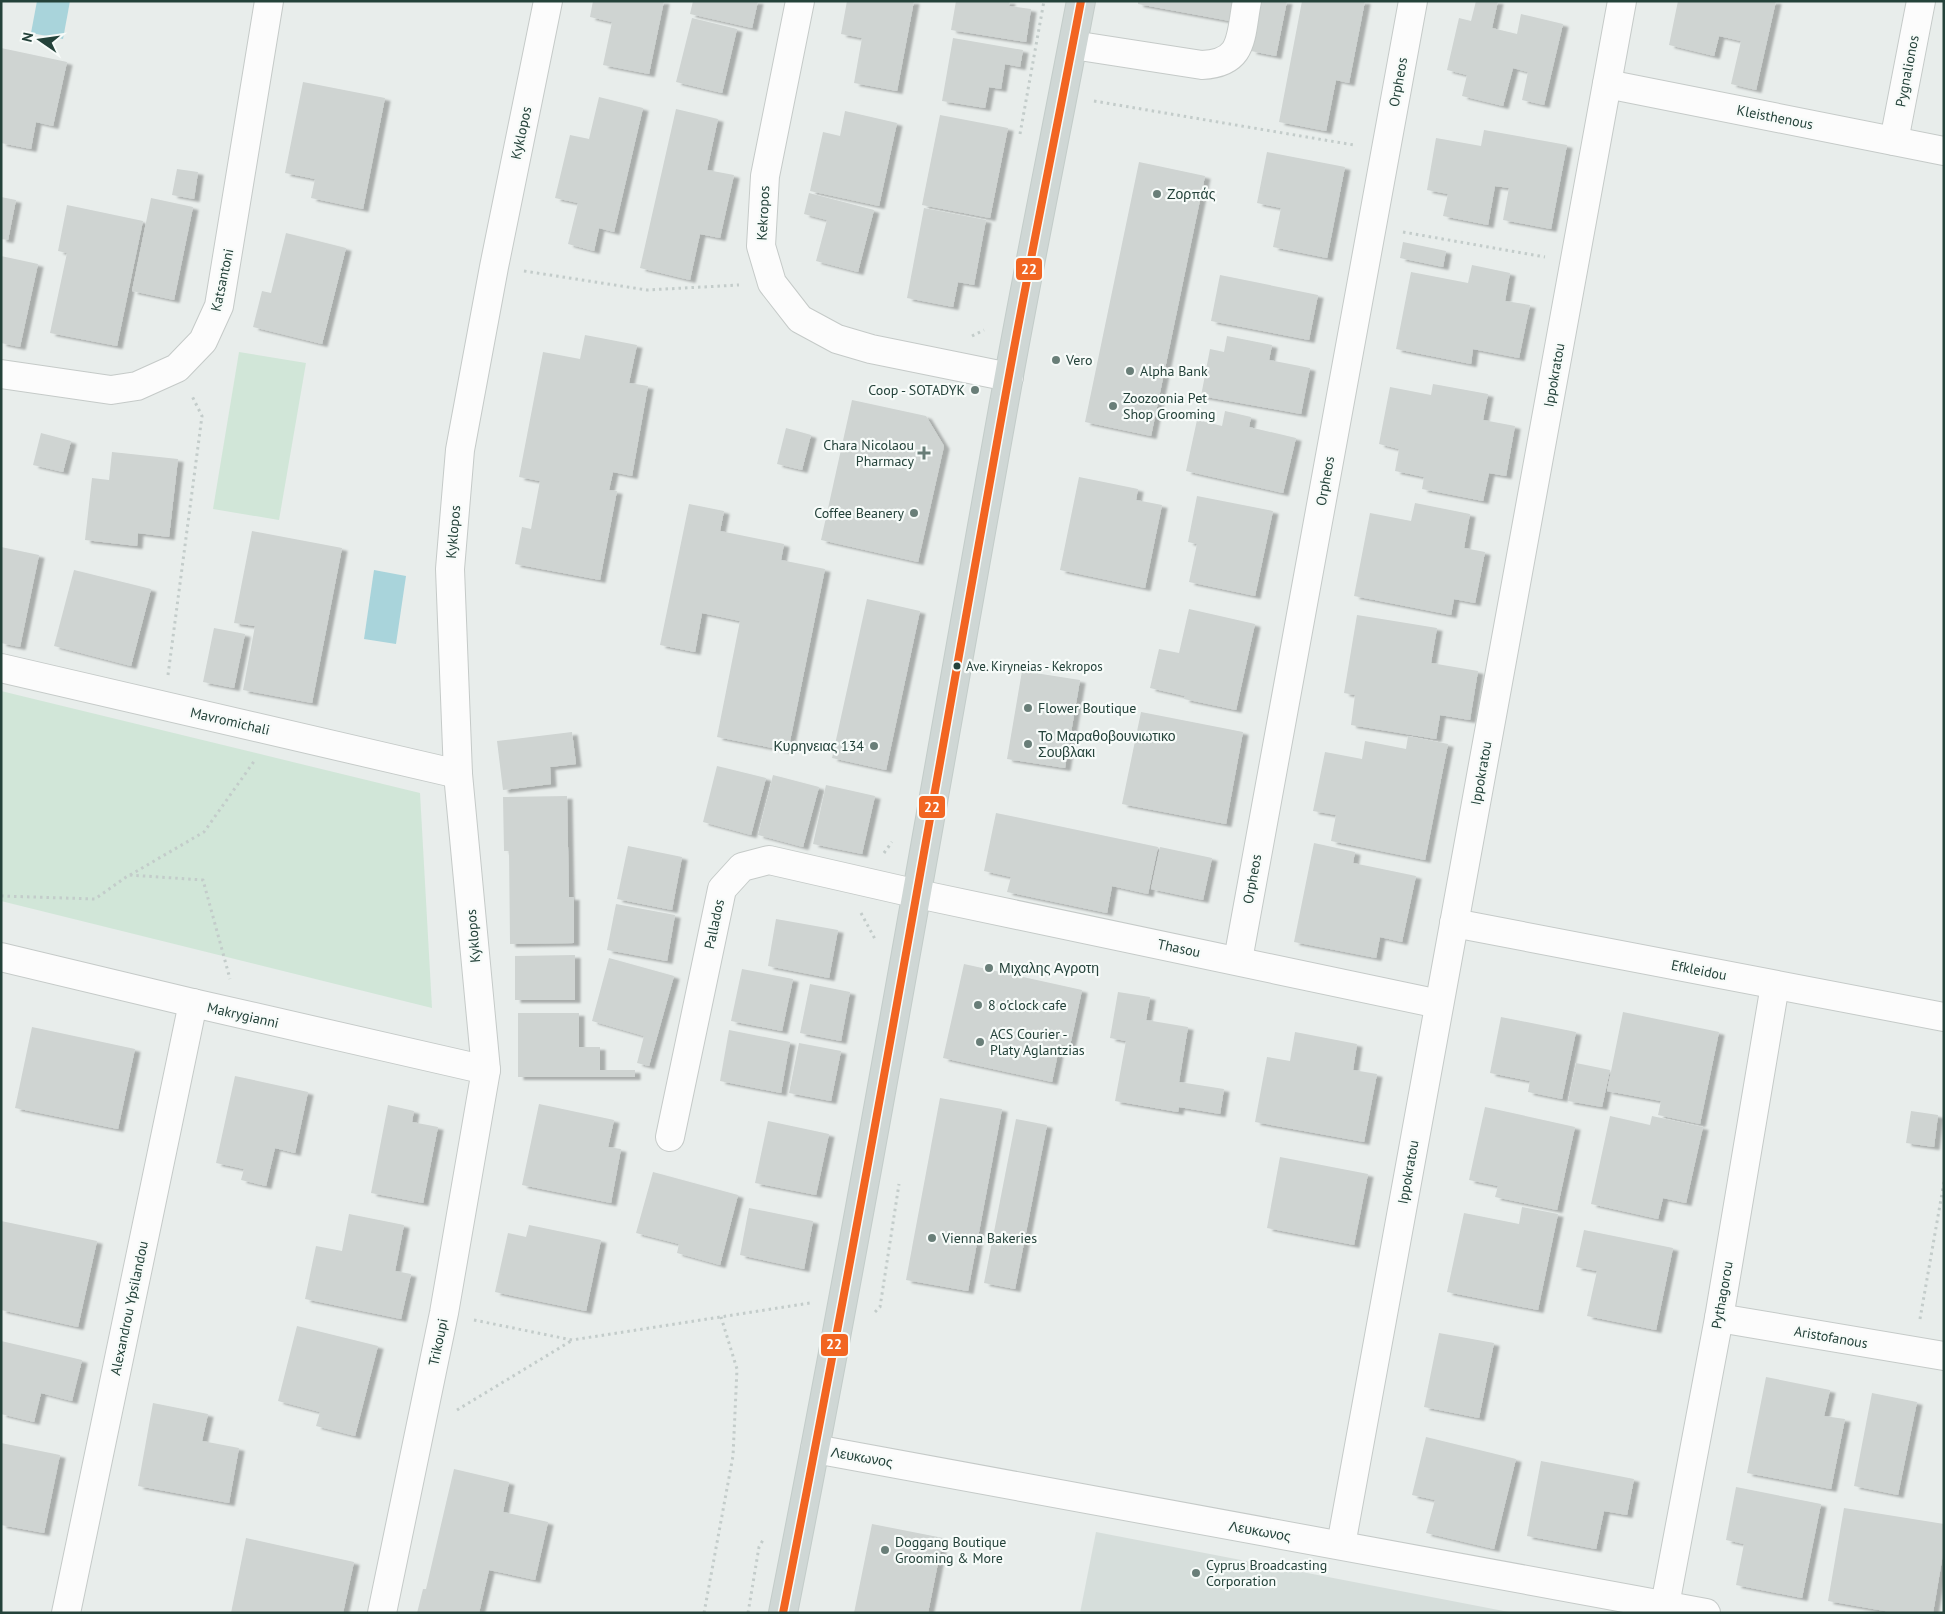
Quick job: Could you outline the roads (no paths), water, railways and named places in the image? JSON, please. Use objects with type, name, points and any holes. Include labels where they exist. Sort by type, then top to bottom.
[{"type":"main road","points":[[783,1613],[918,894],[1009,377],[1082,1]]},
{"type":"street","name":"Katsantoni","points":[[1,374],[111,390],[137,386],[177,368],[203,341],[219,306],[269,1]]},
{"type":"street","name":"Kyklopos","points":[[486,1070],[458,774],[450,569],[460,450],[494,267],[548,1]]},
{"type":"street","name":"Kekropos","points":[[800,1],[765,176],[761,246],[772,283],[800,319],[837,339],[870,350],[1009,377]]},
{"type":"street","points":[[1073,45],[1202,65],[1216,64],[1228,59],[1237,50],[1247,1]]},
{"type":"street","name":"Orpheos","points":[[1238,960],[1413,1]]},
{"type":"street","name":"Ippokratou","points":[[1341,1546],[1622,1]]},
{"type":"street","name":"Pygnalionos","points":[[1894,141],[1921,1]]},
{"type":"street","name":"Kleisthenous","points":[[1607,84],[1944,151]]},
{"type":"street","name":"Mavromichali","points":[[1,668],[458,774]]},
{"type":"street","name":"Pallados","points":[[670,1137],[722,888],[742,867],[769,860],[918,894]]},
{"type":"street","name":"Thasou","points":[[918,894],[1238,960],[1439,1004]]},
{"type":"street","name":"Efkleidou","points":[[1454,923],[1944,1017]]},
{"type":"street","name":"Makrygianni","points":[[1,957],[486,1070]]},
{"type":"street","name":"Pythagorou","points":[[1665,1605],[1718,1318],[1775,985]]},
{"type":"street","name":"Alexandrou Ypsilandou","points":[[66,1613],[193,1003]]},
{"type":"street","name":"Trikoupi","points":[[382,1613],[444,1313],[486,1070]]},
{"type":"street","name":"Aristofanous","points":[[1718,1318],[1944,1356]]},
{"type":"street","name":"Λευκωνος","points":[[815,1448],[1706,1613]]},
{"type":"water","points":[[37,1],[70,1],[63,39],[31,33]]},
{"type":"water","points":[[374,570],[406,576],[396,644],[364,639]]},
{"type":"place","name":"Ζορπάς","points":[[1157,194]]},
{"type":"place","name":"Vero","points":[[1056,360]]},
{"type":"place","name":"Alpha Bank","points":[[1130,371]]},
{"type":"place","name":"Coop - SOTADYK","points":[[975,390]]},
{"type":"place","name":"Zoozoonia Pet Shop Grooming","points":[[1113,406]]},
{"type":"place","name":"Chara Nicolaou Pharmacy","points":[[924,453]]},
{"type":"place","name":"Coffee Beanery","points":[[914,513]]},
{"type":"place","name":"Ave. Kiryneias - Kekropos","points":[[957,666]]},
{"type":"place","name":"Flower Boutique","points":[[1028,708]]},
{"type":"place","name":"Το Μαραθοβουνιωτικο Σουβλακι","points":[[1028,744]]},
{"type":"place","name":"Κυρηνειας 134","points":[[874,746]]},
{"type":"place","name":"Μιχαλης Αγροτη","points":[[989,968]]},
{"type":"place","name":"8 o'clock cafe","points":[[978,1005]]},
{"type":"place","name":"ACS Courier - Platy Aglantzias","points":[[980,1042]]},
{"type":"place","name":"Vienna Bakeries","points":[[932,1238]]},
{"type":"place","name":"Doggang Boutique Grooming & More","points":[[885,1550]]},
{"type":"place","name":"Cyprus Broadcasting Corporation","points":[[1196,1573]]}]
